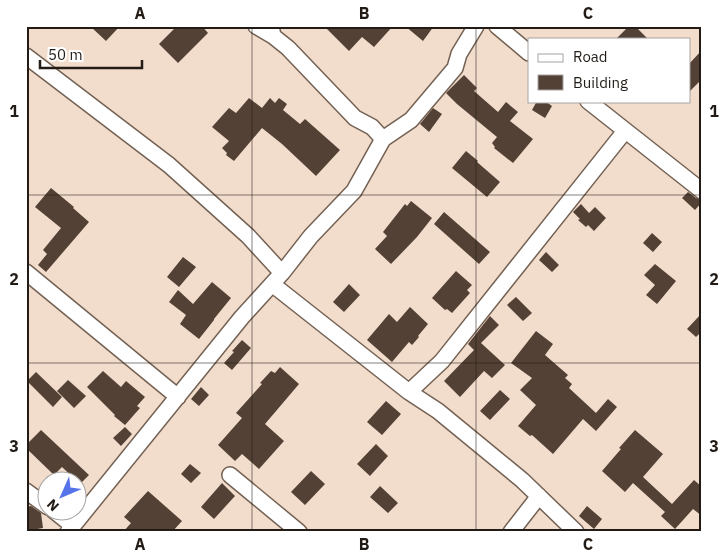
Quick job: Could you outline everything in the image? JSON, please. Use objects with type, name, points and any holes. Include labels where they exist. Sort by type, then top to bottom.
[{"type":"street","points":[[256,26],[272,31],[355,118],[372,127],[383,139]]},
{"type":"street","points":[[71,529],[242,317],[311,236],[354,191],[383,139],[411,120],[455,68],[459,54],[476,26]]},
{"type":"street","points":[[497,26],[528,53]]},
{"type":"street","points":[[26,56],[169,165],[248,236],[277,278],[409,392],[438,410],[522,480],[576,532]]},
{"type":"street","points":[[589,102],[702,191]]},
{"type":"street","points":[[409,392],[442,361],[625,131]]},
{"type":"street","points":[[26,272],[178,397]]},
{"type":"street","points":[[230,475],[297,531]]},
{"type":"street","points":[[26,491],[38,500]]},
{"type":"street","points":[[511,532],[539,496]]},
{"type":"building","points":[[90,26],[120,26],[106,41]]},
{"type":"building","points":[[177,26],[202,26],[208,33],[178,63],[159,44]]},
{"type":"building","points":[[324,26],[393,26],[374,47],[362,37],[349,51]]},
{"type":"building","points":[[405,26],[434,26],[423,41]]},
{"type":"building","points":[[629,26],[635,26],[647,38],[617,38]]},
{"type":"building","points":[[702,50],[702,79],[690,91],[690,63]]},
{"type":"building","points":[[464,75],[477,88],[474,91],[498,112],[506,102],[518,112],[510,121],[533,139],[513,163],[494,148],[492,143],[497,137],[446,93]]},
{"type":"building","points":[[249,98],[262,108],[270,98],[275,103],[279,98],[287,104],[283,110],[300,124],[305,119],[340,150],[316,176],[262,128],[234,161],[226,155],[227,153],[222,148],[229,141],[212,127],[229,108],[236,113]]},
{"type":"building","points":[[536,102],[546,102],[552,106],[545,118],[532,110]]},
{"type":"building","points":[[433,108],[442,114],[429,132],[420,124]]},
{"type":"building","points":[[466,151],[500,182],[487,197],[452,168]]},
{"type":"building","points":[[51,188],[89,222],[46,272],[38,265],[47,254],[43,250],[61,228],[35,207]]},
{"type":"building","points":[[688,192],[702,200],[695,210],[682,198]]},
{"type":"building","points":[[411,201],[432,218],[391,264],[375,249],[387,236],[383,232],[405,204],[407,206]]},
{"type":"building","points":[[581,204],[589,213],[595,207],[606,218],[594,231],[588,225],[586,227],[578,220],[580,219],[573,212]]},
{"type":"building","points":[[444,212],[490,252],[479,264],[434,224]]},
{"type":"building","points":[[652,233],[662,242],[653,252],[643,243]]},
{"type":"building","points":[[546,252],[559,265],[552,272],[539,260]]},
{"type":"building","points":[[183,257],[196,267],[179,287],[167,277]]},
{"type":"building","points":[[655,264],[676,281],[657,304],[646,295],[655,285],[644,275]]},
{"type":"building","points":[[456,271],[472,285],[467,290],[470,293],[452,313],[447,309],[445,310],[432,298]]},
{"type":"building","points":[[212,282],[231,298],[199,339],[180,324],[186,315],[169,302],[178,290],[193,304]]},
{"type":"building","points":[[349,284],[360,295],[344,312],[333,302]]},
{"type":"building","points":[[516,297],[532,313],[523,321],[507,305]]},
{"type":"building","points":[[410,307],[428,324],[412,345],[409,342],[392,362],[367,340],[389,314],[397,322]]},
{"type":"building","points":[[702,313],[702,331],[696,337],[687,329]]},
{"type":"building","points":[[490,316],[499,325],[481,343],[505,365],[492,378],[484,371],[460,397],[444,381],[474,350],[468,344]]},
{"type":"building","points":[[536,331],[553,344],[545,355],[568,375],[565,378],[572,384],[569,388],[596,413],[608,399],[617,407],[596,431],[583,419],[553,454],[532,435],[530,436],[518,426],[536,405],[520,390],[532,378],[511,363]]},
{"type":"building","points":[[242,340],[251,348],[232,370],[224,363]]},
{"type":"building","points":[[280,367],[299,384],[265,424],[284,441],[259,469],[242,454],[235,461],[218,445],[242,418],[236,413],[271,371],[275,373]]},
{"type":"building","points":[[103,371],[121,387],[126,381],[145,397],[137,406],[140,408],[125,425],[87,387]]},
{"type":"building","points":[[36,372],[62,397],[53,407],[27,381]]},
{"type":"building","points":[[68,380],[86,396],[74,408],[57,391]]},
{"type":"building","points":[[201,387],[209,395],[199,406],[191,399]]},
{"type":"building","points":[[500,390],[510,399],[490,420],[480,411]]},
{"type":"building","points":[[386,401],[401,414],[382,435],[367,422]]},
{"type":"building","points":[[125,427],[132,434],[121,446],[113,438]]},
{"type":"building","points":[[41,430],[84,470],[65,470],[62,467],[59,470],[49,470],[26,448],[26,445]]},
{"type":"building","points":[[635,430],[663,454],[643,477],[672,504],[694,480],[702,487],[702,516],[693,509],[675,529],[661,516],[665,512],[633,483],[625,492],[602,471]]},
{"type":"building","points":[[376,444],[388,456],[370,476],[357,464]]},
{"type":"building","points":[[190,464],[201,473],[191,483],[181,474]]},
{"type":"building","points":[[311,471],[325,484],[305,505],[291,492]]},
{"type":"building","points":[[222,483],[235,496],[214,519],[201,507]]},
{"type":"building","points":[[380,486],[398,503],[388,513],[370,497]]},
{"type":"building","points":[[148,491],[182,521],[172,532],[123,532],[131,523],[124,517]]},
{"type":"building","points":[[31,506],[38,511],[38,520],[42,520],[43,528],[26,531],[26,507]]},
{"type":"building","points":[[587,506],[602,519],[594,529],[579,516]]}]
